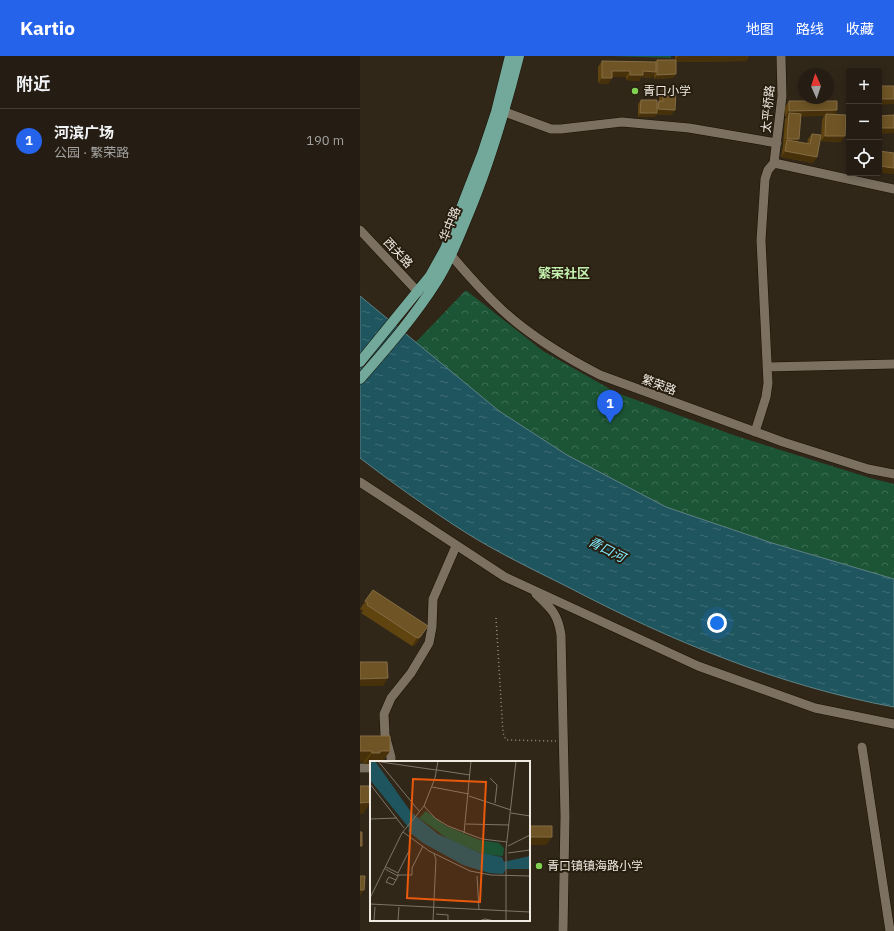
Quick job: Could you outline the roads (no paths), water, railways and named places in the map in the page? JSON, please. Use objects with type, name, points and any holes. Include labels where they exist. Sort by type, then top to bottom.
[{"type":"main road","name":"华中路","points":[[360,362],[418,292],[430,276],[445,249],[471,184],[496,112],[510,56]]},
{"type":"main road","name":"华中路","points":[[360,379],[404,328],[438,281],[451,255],[480,188],[505,112],[519,56]]},
{"type":"street","name":"太平桥路","points":[[755,432],[766,397],[761,240],[765,179],[768,170],[774,163],[777,143],[782,96],[781,56]]},
{"type":"street","points":[[505,112],[551,129],[622,122],[689,128],[777,143]]},
{"type":"street","points":[[774,163],[894,189]]},
{"type":"street","name":"西关路","points":[[360,230],[418,292]]},
{"type":"street","name":"繁荣路","points":[[451,255],[502,310],[574,362],[600,375],[634,389],[755,432],[846,462],[894,474]]},
{"type":"street","points":[[766,367],[894,364]]},
{"type":"street","points":[[360,482],[497,572],[710,671],[815,708],[894,724]]},
{"type":"street","points":[[390,761],[391,757],[383,722],[384,714],[391,698],[411,673],[430,643],[433,599],[456,546]]},
{"type":"street","points":[[531,589],[555,613],[560,623],[565,816],[563,931]]},
{"type":"street","points":[[862,747],[890,931]]},
{"type":"water","name":"青口河","points":[[360,296],[499,411],[567,455],[666,507],[772,543],[894,579],[894,707],[809,687],[768,674],[646,626],[482,542],[430,509],[360,458]]},
{"type":"place","name":"青口小学","points":[[635,91]]},
{"type":"place","name":"河滨广场","points":[[610,423]]},
{"type":"place","name":"青口镇镇海路小学","points":[[539,866]]},
{"type":"district","name":"繁荣社区","points":[[564,273]]}]
